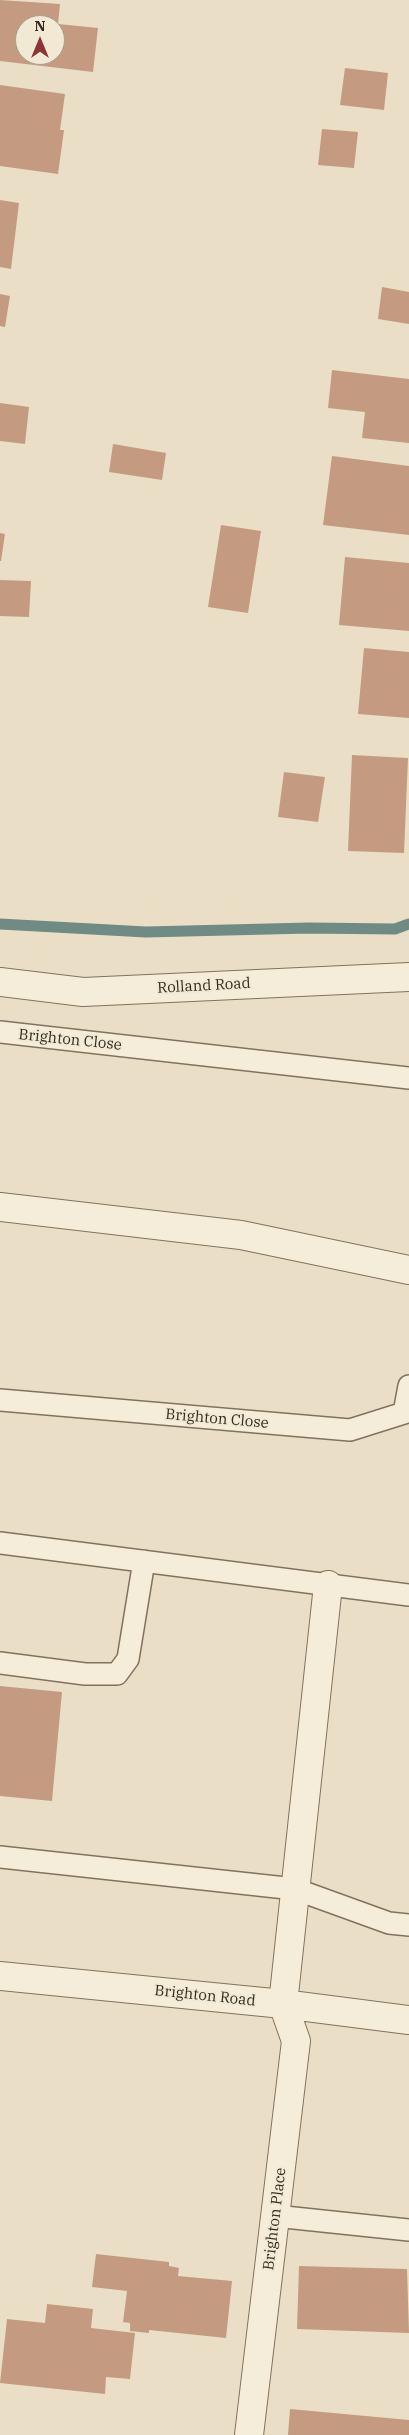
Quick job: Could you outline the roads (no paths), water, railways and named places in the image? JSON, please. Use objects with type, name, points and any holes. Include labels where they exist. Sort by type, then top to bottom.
[{"type":"street","name":"Rolland Road","points":[[0,982],[83,992],[409,977]]},
{"type":"street","points":[[0,1207],[241,1235],[409,1270]]},
{"type":"street","points":[[283,2004],[328,1585]]},
{"type":"street","name":"Brighton Road","points":[[0,1976],[283,2004],[409,2020]]},
{"type":"street","name":"Brighton Place","points":[[249,2435],[296,2040],[283,2004]]},
{"type":"lane","name":"Brighton Close","points":[[0,1032],[409,1078]]},
{"type":"lane","name":"Brighton Close","points":[[0,1400],[350,1430],[404,1413],[409,1386]]},
{"type":"lane","points":[[0,1543],[409,1595]]},
{"type":"lane","points":[[0,1663],[85,1674],[117,1674],[128,1659],[144,1561]]},
{"type":"lane","points":[[0,1857],[295,1889],[388,1923],[409,1925]]},
{"type":"lane","points":[[276,2216],[409,2230]]},
{"type":"waterway","points":[[0,924],[146,932],[309,928],[395,929],[409,924]]}]
